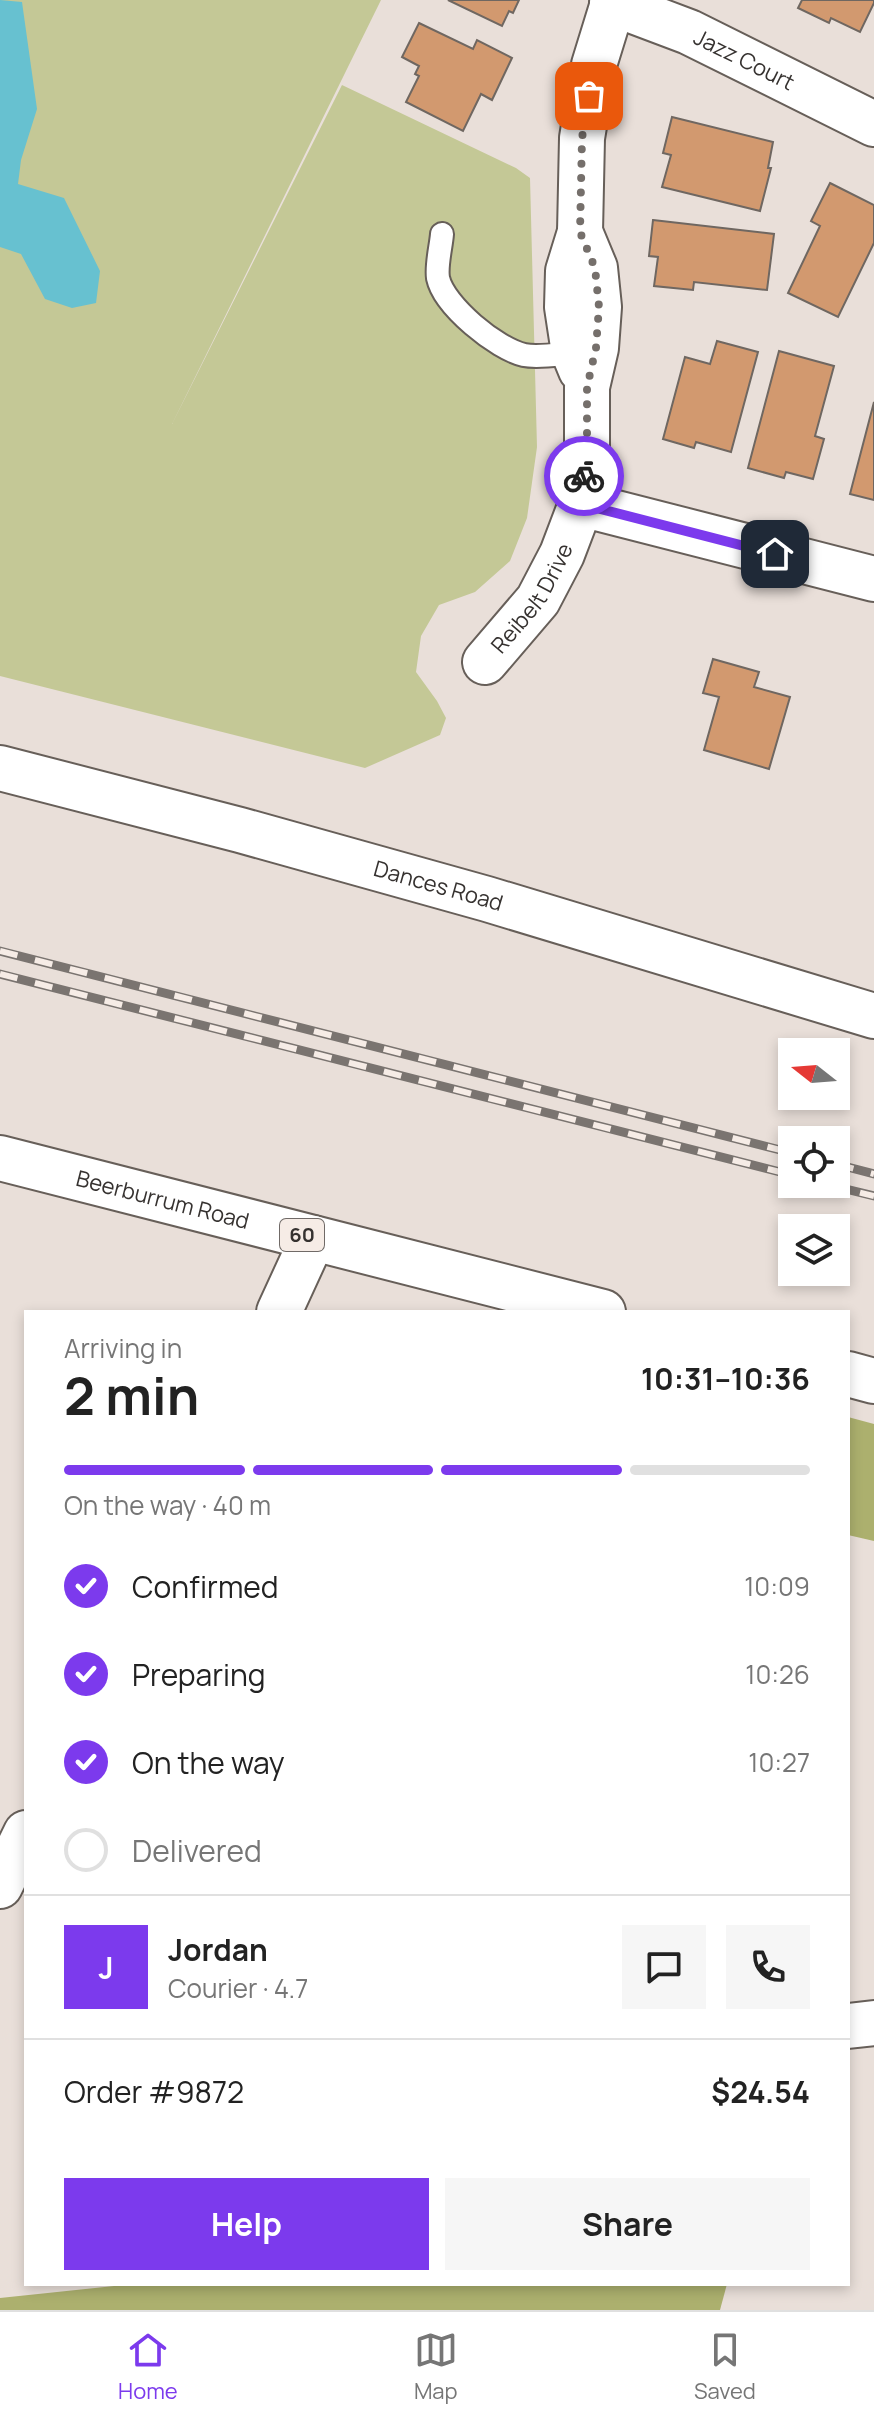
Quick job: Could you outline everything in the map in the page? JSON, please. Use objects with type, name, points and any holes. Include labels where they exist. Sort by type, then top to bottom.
[{"type":"street","name":"Jazz Court","points":[[613,2],[689,32],[874,124]]},
{"type":"street","name":"Reibelt Drive","points":[[485,662],[538,600],[562,554],[581,504],[587,447],[580,370],[567,307],[568,271],[580,232],[582,138],[594,65],[613,2]]},
{"type":"street","points":[[581,504],[874,579]]},
{"type":"street","name":"Dances Road","points":[[0,768],[473,895],[874,1016]]},
{"type":"street","name":"Beerburrum Road","points":[[0,1158],[595,1310]]},
{"type":"street","points":[[280,1310],[313,1238]]},
{"type":"street","points":[[850,1375],[874,1381]]},
{"type":"street","points":[[0,1886],[24,1837]]},
{"type":"street","points":[[850,2026],[874,2023]]},
{"type":"lane","points":[[442,234],[438,278],[449,300],[472,323],[498,344],[580,370]]},
{"type":"green space","points":[[0,0],[381,0],[172,424],[342,85],[516,168],[530,178],[537,447],[527,518],[510,561],[475,592],[439,605],[421,636],[416,672],[446,718],[440,735],[365,768],[0,676]]},
{"type":"green space","points":[[850,1418],[874,1424],[874,1541],[850,1535]]},
{"type":"green space","points":[[114,2286],[726,2286],[720,2310],[0,2310],[0,2298]]},
{"type":"water","points":[[0,0],[22,2],[37,109],[21,160],[18,184],[64,198],[100,271],[96,303],[72,308],[45,299],[21,254],[0,247]]},
{"type":"building","points":[[448,0],[519,0],[502,26]]},
{"type":"building","points":[[802,0],[874,0],[874,3],[860,32],[831,18],[829,23],[798,8]]},
{"type":"building","points":[[419,23],[473,49],[477,40],[512,58],[492,100],[481,94],[463,131],[406,102],[419,76],[415,74],[419,66],[402,57]]},
{"type":"building","points":[[672,117],[773,142],[768,168],[771,168],[760,211],[662,187],[671,155],[663,153]]},
{"type":"building","points":[[830,183],[874,205],[874,243],[838,317],[788,293],[820,226],[811,221]]},
{"type":"building","points":[[653,220],[774,234],[767,290],[694,282],[693,290],[654,286],[658,257],[649,256]]},
{"type":"building","points":[[717,341],[758,352],[731,452],[696,442],[694,448],[663,439],[685,357],[710,364]]},
{"type":"building","points":[[779,351],[834,366],[815,436],[824,439],[813,479],[786,472],[784,478],[748,468]]},
{"type":"building","points":[[874,402],[874,500],[850,494]]},
{"type":"building","points":[[713,659],[759,672],[754,687],[790,697],[769,769],[704,750],[719,697],[703,693]]},
{"type":"railway","points":[[0,951],[778,1149]]},
{"type":"railway","points":[[0,974],[778,1171]]},
{"type":"railway","points":[[850,1168],[874,1174]]},
{"type":"railway","points":[[850,1190],[874,1196]]},
{"type":"way so far","points":[[584,476],[587,387],[596,348],[599,307],[595,268],[580,232],[582,138],[589,96]]},
{"type":"route","points":[[584,476],[581,504],[775,554]]}]
